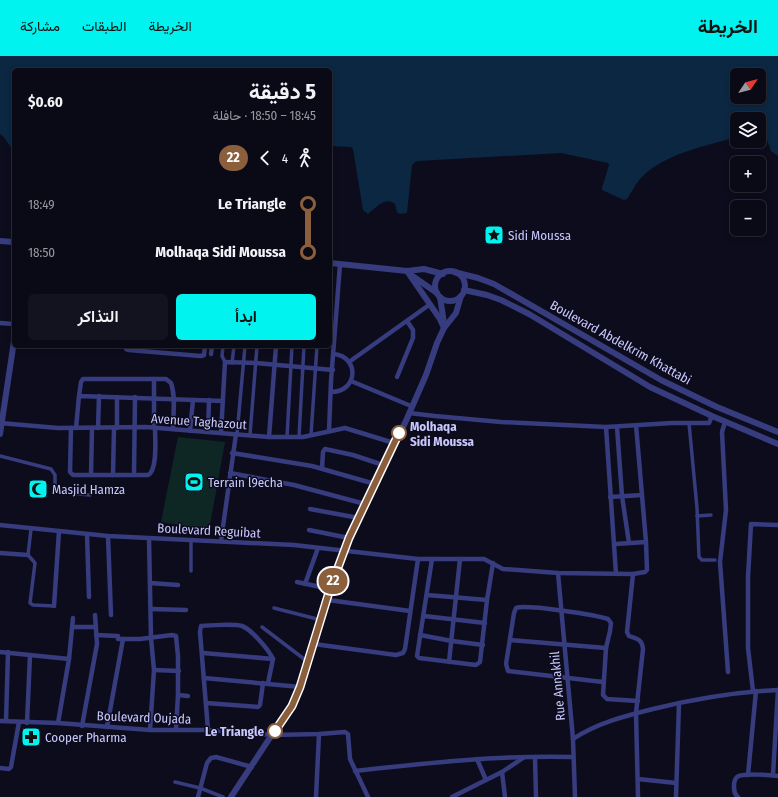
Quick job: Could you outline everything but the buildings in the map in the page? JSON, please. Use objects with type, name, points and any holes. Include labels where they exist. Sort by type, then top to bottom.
[{"type":"street","points":[[0,241],[12,242]]},
{"type":"street","points":[[332,263],[407,271],[424,269],[443,274]]},
{"type":"street","points":[[329,431],[340,264]]},
{"type":"street","points":[[407,271],[439,296],[449,301],[457,299],[463,293]]},
{"type":"street","points":[[407,271],[440,319],[444,328]]},
{"type":"street","points":[[231,797],[292,706],[314,644],[330,589],[349,538],[426,375],[444,328],[456,313],[463,293],[463,280],[454,272],[443,274],[437,280],[436,289],[439,296],[444,328]]},
{"type":"street","name":"Boulevard Abdelkrim Khattabi","points":[[454,272],[485,280],[507,290],[661,380],[717,407],[778,432]]},
{"type":"street","name":"Boulevard Abdelkrim Khattabi","points":[[463,293],[487,295],[501,300],[536,319],[650,387],[725,422],[778,444]]},
{"type":"street","points":[[349,362],[429,305]]},
{"type":"street","points":[[536,319],[541,310]]},
{"type":"street","points":[[397,377],[413,338],[413,330],[407,321]]},
{"type":"street","points":[[0,323],[12,324]]},
{"type":"street","points":[[0,434],[13,348]]},
{"type":"street","points":[[126,348],[129,350],[202,356],[204,355],[205,348]]},
{"type":"street","points":[[211,354],[212,348]]},
{"type":"street","points":[[221,433],[225,362],[222,356],[223,348]]},
{"type":"street","points":[[232,363],[234,348]]},
{"type":"street","points":[[221,541],[232,453],[236,434],[245,348]]},
{"type":"street","points":[[250,435],[257,348]]},
{"type":"street","points":[[269,437],[276,348]]},
{"type":"street","points":[[287,437],[292,348]]},
{"type":"street","points":[[299,437],[304,348]]},
{"type":"street","points":[[311,435],[317,348]]},
{"type":"street","points":[[331,392],[342,390],[347,387],[351,381],[352,370],[349,362],[341,355],[334,354]]},
{"type":"street","points":[[225,362],[256,363],[333,370]]},
{"type":"street","points":[[154,380],[155,460],[152,472],[148,475],[76,475],[70,472],[74,428],[81,382],[83,379],[164,379],[170,382],[173,398],[173,429]]},
{"type":"street","points":[[351,381],[410,409],[494,421],[616,427],[709,423],[712,416]]},
{"type":"street","points":[[79,396],[223,400]]},
{"type":"street","points":[[98,428],[99,396]]},
{"type":"street","points":[[113,475],[117,397]]},
{"type":"street","points":[[134,397],[134,475]]},
{"type":"street","points":[[190,431],[193,400]]},
{"type":"street","points":[[208,432],[210,400]]},
{"type":"street","points":[[725,422],[722,432],[726,510],[720,562],[728,672]]},
{"type":"street","name":"Avenue Taghazout","points":[[1,423],[74,428],[155,428],[269,437],[299,437],[341,428],[350,429],[394,443]]},
{"type":"street","points":[[689,423],[699,557],[702,560],[715,560]]},
{"type":"street","points":[[636,425],[646,542],[646,571],[633,574],[627,632],[629,636],[640,640],[643,649],[636,713],[638,797]]},
{"type":"street","points":[[606,427],[616,574]]},
{"type":"street","points":[[616,427],[622,496],[629,543]]},
{"type":"street","points":[[91,475],[92,428]]},
{"type":"street","points":[[322,468],[323,452],[325,449],[352,455],[383,465]]},
{"type":"street","points":[[232,453],[304,464],[375,484]]},
{"type":"street","points":[[0,456],[51,469],[55,475],[56,492],[90,495]]},
{"type":"street","points":[[230,473],[294,485],[365,504]]},
{"type":"street","points":[[610,497],[642,495]]},
{"type":"street","points":[[310,509],[359,518]]},
{"type":"street","points":[[697,516],[712,514]]},
{"type":"street","points":[[748,775],[754,691],[748,648],[748,577],[751,524],[778,525]]},
{"type":"street","name":"Boulevard Reguibat","points":[[0,525],[108,536],[294,545],[418,559],[484,559],[503,569],[558,573],[633,574]]},
{"type":"street","points":[[28,555],[31,529]]},
{"type":"street","points":[[309,530],[349,538]]},
{"type":"street","points":[[0,553],[28,555],[35,563],[30,603],[33,605],[54,606],[59,531]]},
{"type":"street","points":[[87,534],[89,597]]},
{"type":"street","points":[[108,536],[111,615]]},
{"type":"street","points":[[149,538],[151,638],[154,670],[150,730]]},
{"type":"street","points":[[191,540],[191,571]]},
{"type":"street","points":[[615,544],[646,542]]},
{"type":"street","points":[[305,584],[318,548]]},
{"type":"street","points":[[314,644],[396,655],[401,654],[405,649],[418,559]]},
{"type":"street","points":[[432,559],[417,657],[478,665],[480,662],[483,645],[487,600],[493,563]]},
{"type":"street","points":[[449,662],[460,559]]},
{"type":"street","name":"Rue Annakhil","points":[[558,573],[573,739],[575,797]]},
{"type":"street","points":[[297,582],[330,589]]},
{"type":"street","points":[[150,583],[178,585]]},
{"type":"street","points":[[427,595],[487,600]]},
{"type":"street","points":[[328,600],[410,610]]},
{"type":"street","points":[[603,682],[508,671],[506,664],[514,613],[517,608],[525,607],[562,611],[608,618],[611,623],[606,648],[603,695],[605,698],[638,701]]},
{"type":"street","points":[[274,608],[321,620]]},
{"type":"street","points":[[151,609],[186,610]]},
{"type":"street","points":[[82,726],[96,652],[95,616]]},
{"type":"street","points":[[424,616],[485,623]]},
{"type":"street","points":[[58,723],[69,659],[73,618]]},
{"type":"street","points":[[208,730],[203,653],[200,632],[201,626],[240,625],[265,646],[274,659]]},
{"type":"street","points":[[72,627],[96,627]]},
{"type":"street","points":[[262,627],[308,662]]},
{"type":"street","points":[[96,635],[118,636],[118,640],[176,636],[178,671],[176,729]]},
{"type":"street","points":[[420,635],[483,645]]},
{"type":"street","points":[[107,726],[123,639]]},
{"type":"street","points":[[510,640],[606,648]]},
{"type":"street","points":[[0,652],[69,659]]},
{"type":"street","points":[[6,721],[8,652]]},
{"type":"street","points":[[203,653],[274,659]]},
{"type":"street","points":[[27,723],[30,655]]},
{"type":"street","points":[[206,703],[258,707],[260,705],[274,659]]},
{"type":"street","points":[[154,670],[178,671]]},
{"type":"street","points":[[204,678],[300,687]]},
{"type":"street","points":[[573,739],[591,728],[636,713],[679,703],[754,691],[778,690],[775,776],[738,776],[734,789],[735,794],[738,797]]},
{"type":"street","points":[[178,695],[188,696]]},
{"type":"street","points":[[676,797],[679,703]]},
{"type":"street","name":"Boulevard Oujada","points":[[0,721],[58,723],[150,730],[208,730],[273,735],[346,733],[348,734],[350,759],[355,771]]},
{"type":"street","points":[[0,768],[9,769],[11,767],[19,722]]},
{"type":"street","points":[[316,797],[319,734]]},
{"type":"street","points":[[368,797],[355,771],[477,759],[535,756],[573,757]]},
{"type":"street","points":[[535,756],[536,797]]},
{"type":"street","points":[[198,797],[207,763],[212,757],[252,767]]},
{"type":"street","points":[[452,797],[502,772],[525,757]]},
{"type":"street","points":[[477,759],[486,780]]},
{"type":"street","points":[[502,772],[505,797]]},
{"type":"street","points":[[638,779],[676,783]]},
{"type":"street","points":[[175,782],[200,788],[223,797]]},
{"type":"green space","name":"Terrain l9echa","points":[[178,437],[225,442],[209,530],[161,522]]},
{"type":"water","points":[[0,56],[778,56],[778,156],[771,151],[766,137],[766,112],[730,112],[730,139],[687,151],[652,168],[641,178],[627,199],[624,200],[602,190],[609,165],[608,163],[561,153],[418,161],[412,165],[407,213],[400,214],[397,212],[395,204],[388,201],[384,202],[368,214],[363,210],[353,149],[351,147],[332,146],[332,68],[12,68],[12,148],[0,134]]},
{"type":"bus line","name":"22","points":[[275,731],[292,706],[300,687],[330,589],[349,538],[399,433]]},
{"type":"place","name":"Sidi Moussa","points":[[494,235]]},
{"type":"place","name":"Molhaqa Sidi Moussa","points":[[399,433]]},
{"type":"place","name":"Terrain l9echa","points":[[194,482]]},
{"type":"place","name":"Masjid Hamza","points":[[38,489]]},
{"type":"place","name":"Le Triangle","points":[[275,731]]},
{"type":"place","name":"Cooper Pharma","points":[[31,737]]}]
